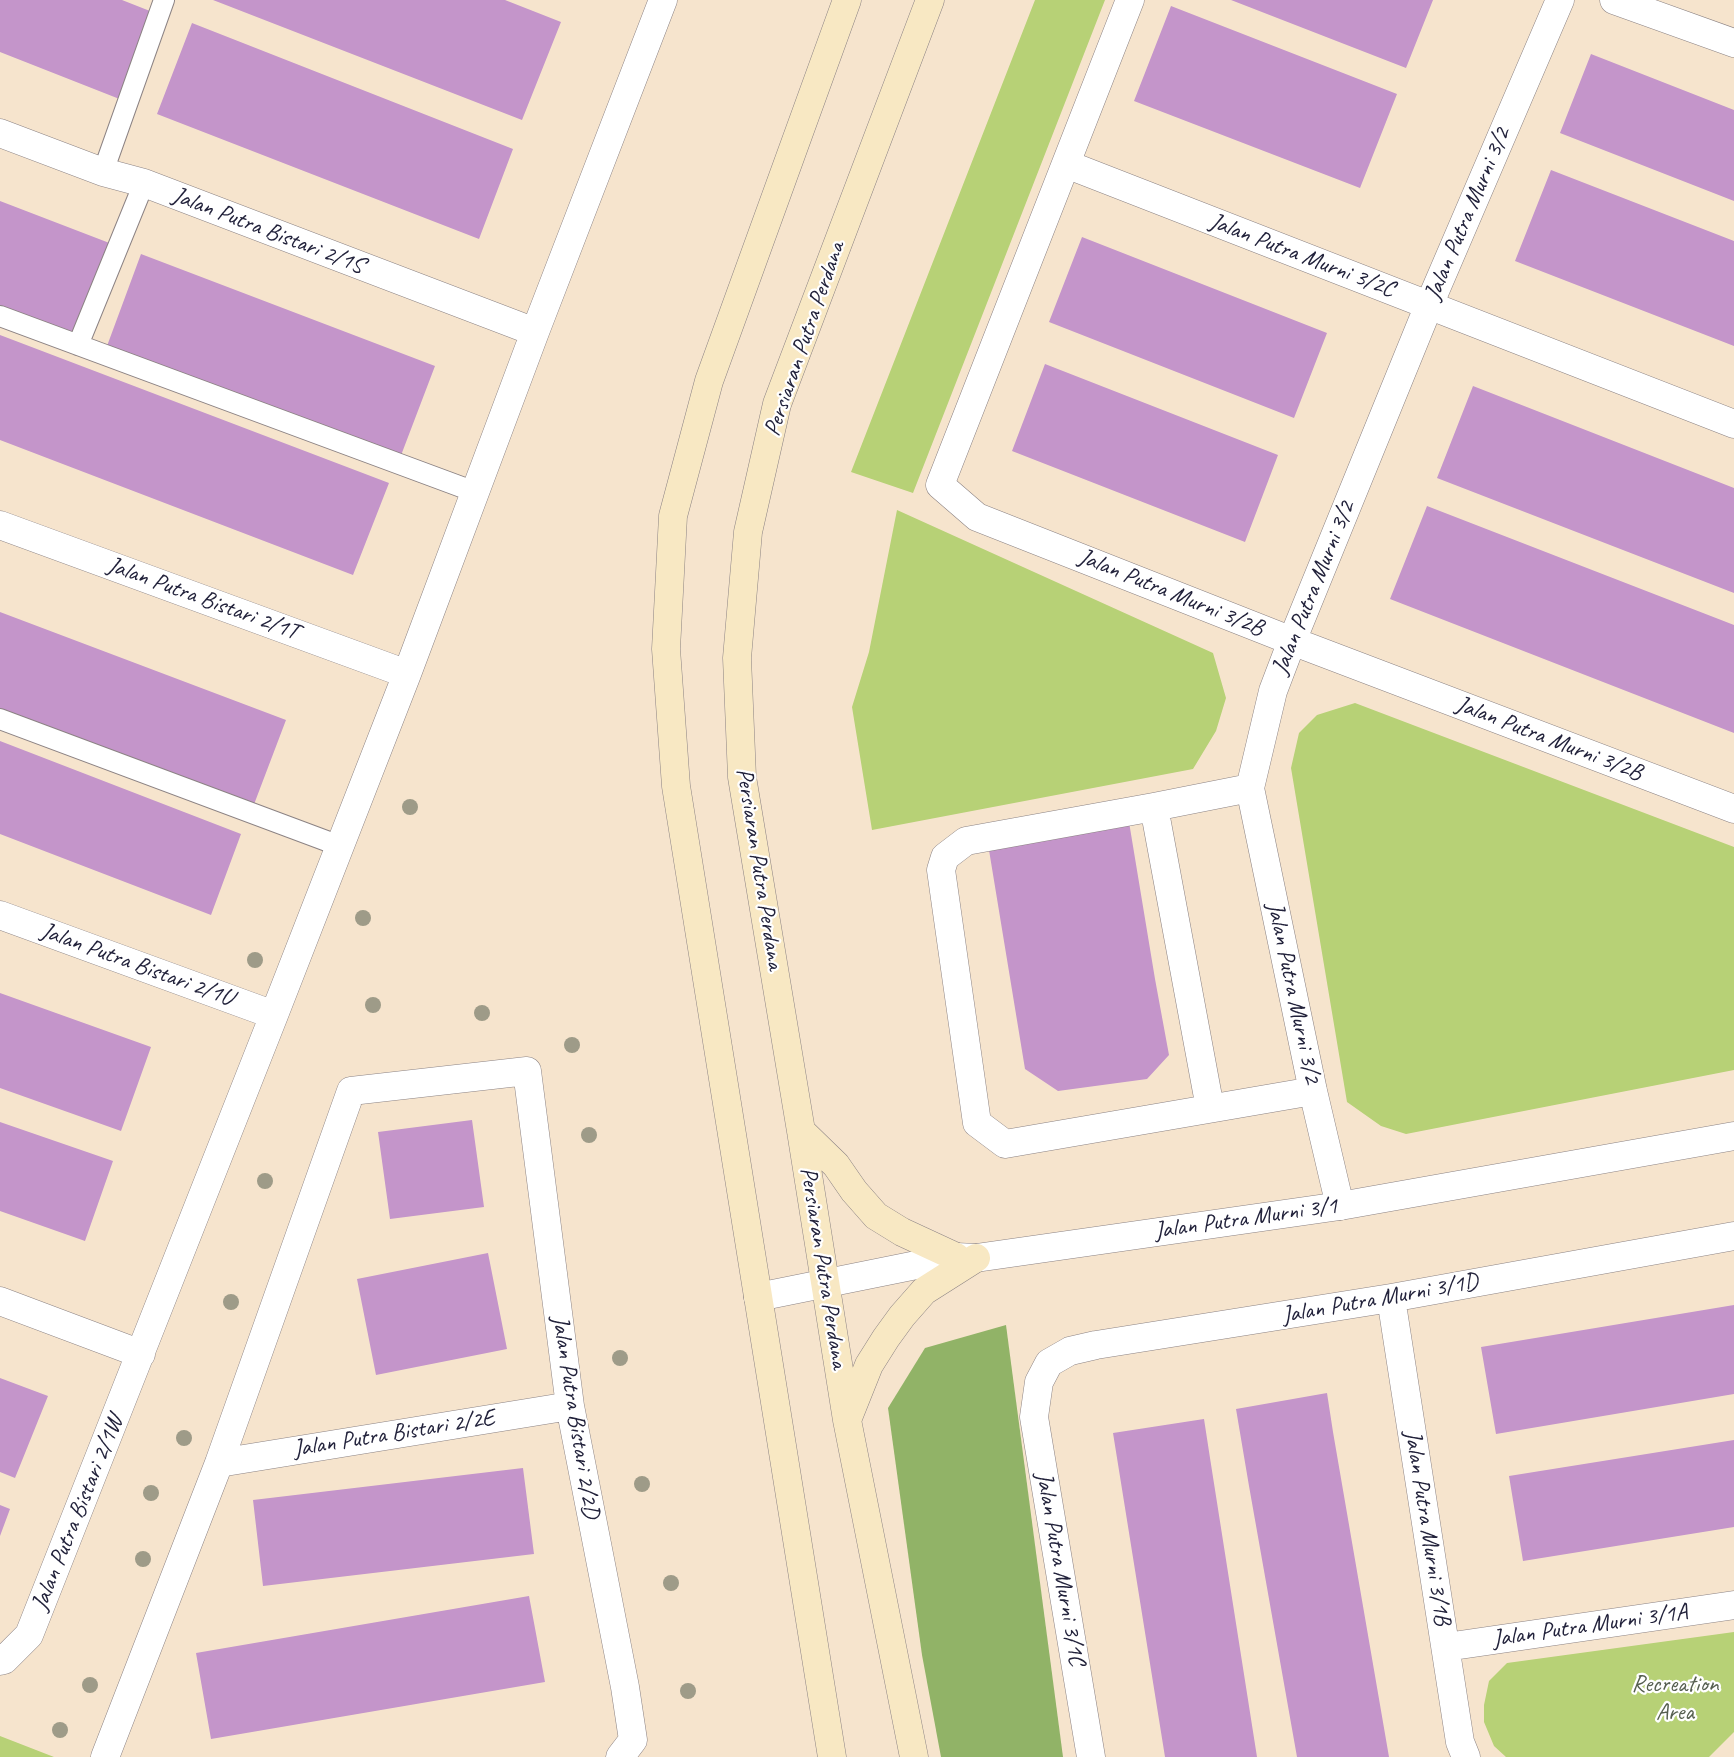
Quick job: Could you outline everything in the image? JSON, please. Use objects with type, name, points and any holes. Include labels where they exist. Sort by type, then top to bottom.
[{"type":"main road","points":[[832,1757],[676,786],[666,649],[673,516],[709,380],[847,0]]},
{"type":"main road","name":"Persiaran Putra Perdana","points":[[914,1757],[847,1420],[742,777],[737,658],[748,532],[777,404],[930,0]]},
{"type":"main road","points":[[801,1131],[836,1165],[854,1192],[876,1216],[902,1232],[966,1258],[924,1291],[902,1316],[869,1365],[847,1420]]},
{"type":"street","points":[[1066,164],[1130,0]]},
{"type":"street","name":"Jalan Putra Murni 3/2","points":[[1340,1206],[1313,1091],[1250,788],[1273,691],[1292,641],[1429,305],[1560,0]]},
{"type":"street","points":[[1614,0],[1734,43]]},
{"type":"street","name":"Jalan Putra Bistari 2/1W","points":[[0,1661],[4,1660],[29,1635],[141,1354],[407,674],[659,1]]},
{"type":"street","name":"Jalan Putra Bistari 2/1S","points":[[0,133],[103,172],[144,183],[535,332]]},
{"type":"street","name":"Jalan Putra Murni 3/2C","points":[[1066,164],[1734,424]]},
{"type":"street","name":"Jalan Putra Murni 3/2B","points":[[1066,164],[940,485],[977,517],[1292,641],[1734,809]]},
{"type":"street","name":"Jalan Putra Bistari 2/1T","points":[[0,525],[407,674]]},
{"type":"street","points":[[1250,788],[966,841],[945,857],[941,870],[977,1122],[1005,1144],[1313,1091]]},
{"type":"street","points":[[1154,807],[1210,1108]]},
{"type":"street","name":"Jalan Putra Bistari 2/1U","points":[[0,915],[274,1015]]},
{"type":"street","name":"Jalan Putra Bistari 2/2D","points":[[218,1462],[351,1092],[527,1071],[570,1406],[625,1687],[633,1740],[620,1757]]},
{"type":"street","name":"Jalan Putra Murni 3/1","points":[[758,1297],[966,1258],[1340,1206],[1734,1136]]},
{"type":"street","name":"Jalan Putra Murni 3/1D","points":[[1039,1382],[1049,1364],[1070,1351],[1096,1345],[1391,1298],[1734,1236]]},
{"type":"street","name":"Jalan Putra Murni 3/1B","points":[[1391,1298],[1460,1742],[1466,1757]]},
{"type":"street","points":[[0,1302],[141,1354]]},
{"type":"street","name":"Jalan Putra Murni 3/1C","points":[[1039,1382],[1034,1417],[1091,1757]]},
{"type":"street","name":"Jalan Putra Bistari 2/2E","points":[[218,1462],[570,1406]]},
{"type":"street","points":[[105,1757],[218,1462]]},
{"type":"street","name":"Jalan Putra Murni 3/1A","points":[[1446,1647],[1734,1605]]},
{"type":"lane","points":[[103,172],[164,0]]},
{"type":"lane","points":[[78,346],[144,183]]},
{"type":"lane","points":[[0,316],[475,492]]},
{"type":"lane","points":[[0,719],[340,846]]},
{"type":"green space","points":[[1035,0],[1105,0],[913,493],[851,472]]},
{"type":"green space","points":[[897,510],[1213,653],[1226,698],[1216,731],[1193,769],[872,830],[852,707],[869,652]]},
{"type":"green space","points":[[1355,703],[1734,847],[1734,1070],[1406,1134],[1381,1126],[1347,1102],[1291,768],[1299,733],[1317,715]]},
{"type":"green space","points":[[1006,1325],[1063,1757],[941,1757],[922,1655],[888,1408],[925,1348]]},
{"type":"green space","name":"Recreation Area","points":[[1734,1632],[1734,1732],[1709,1757],[1506,1757],[1494,1746],[1484,1722],[1484,1705],[1489,1681],[1507,1663]]},
{"type":"green space","points":[[0,1736],[54,1757],[0,1757]]},
{"type":"building","points":[[0,0],[122,0],[155,13],[122,100],[0,52]]},
{"type":"building","points":[[213,0],[505,0],[561,22],[522,120]]},
{"type":"building","points":[[1231,0],[1433,0],[1406,68]]},
{"type":"building","points":[[1171,6],[1397,94],[1360,188],[1134,101]]},
{"type":"building","points":[[192,23],[513,149],[479,239],[157,114]]},
{"type":"building","points":[[1591,54],[1734,110],[1734,201],[1560,133]]},
{"type":"building","points":[[1551,170],[1734,241],[1734,346],[1515,261]]},
{"type":"building","points":[[0,201],[112,244],[76,337],[0,307]]},
{"type":"building","points":[[1082,237],[1327,333],[1294,418],[1049,322]]},
{"type":"building","points":[[141,254],[435,366],[400,458],[107,346]]},
{"type":"building","points":[[0,335],[389,483],[353,575],[0,440]]},
{"type":"building","points":[[1045,364],[1278,455],[1245,542],[1012,451]]},
{"type":"building","points":[[1473,386],[1734,488],[1734,593],[1437,478]]},
{"type":"building","points":[[1427,506],[1734,625],[1734,733],[1390,599]]},
{"type":"building","points":[[0,612],[286,720],[253,807],[0,711]]},
{"type":"building","points":[[0,741],[241,834],[211,915],[0,834]]},
{"type":"building","points":[[1129,822],[1169,1055],[1147,1079],[1058,1091],[1025,1069],[988,844]]},
{"type":"building","points":[[0,993],[151,1047],[121,1131],[0,1088]]},
{"type":"building","points":[[472,1120],[484,1207],[390,1219],[378,1132]]},
{"type":"building","points":[[0,1122],[113,1161],[85,1241],[0,1211]]},
{"type":"building","points":[[488,1253],[507,1349],[376,1375],[357,1279]]},
{"type":"building","points":[[1734,1305],[1734,1394],[1496,1434],[1481,1347]]},
{"type":"building","points":[[0,1378],[48,1396],[15,1478],[0,1472]]},
{"type":"building","points":[[1327,1393],[1389,1757],[1297,1757],[1249,1486],[1236,1409]]},
{"type":"building","points":[[1204,1419],[1257,1757],[1165,1757],[1113,1433]]},
{"type":"building","points":[[1734,1440],[1734,1527],[1523,1561],[1509,1476]]},
{"type":"building","points":[[523,1468],[534,1554],[263,1586],[253,1500]]},
{"type":"building","points":[[0,1505],[10,1509],[0,1536]]},
{"type":"building","points":[[529,1596],[545,1682],[211,1739],[196,1653]]}]
